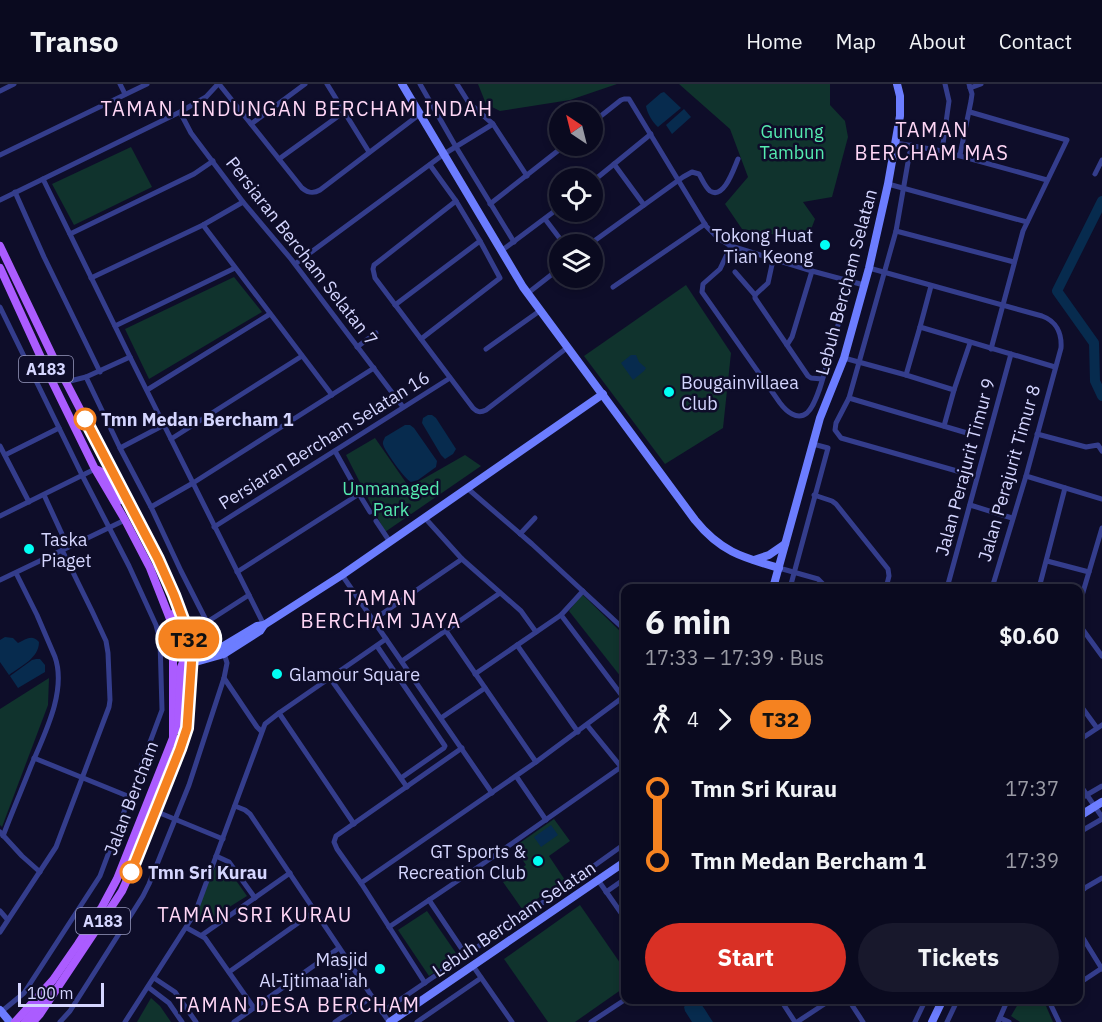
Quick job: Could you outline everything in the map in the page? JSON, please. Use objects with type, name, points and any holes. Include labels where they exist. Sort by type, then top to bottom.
[{"type":"main road","name":"Jalan Bercham","points":[[0,246],[66,382],[158,559],[187,630],[190,658],[187,728],[140,853],[122,891],[33,1022]]},
{"type":"main road","name":"Jalan Bercham","points":[[0,268],[95,469],[150,568],[170,619],[172,637],[173,738],[117,879],[102,907],[53,980],[15,1022]]},
{"type":"main road","points":[[27,327],[36,337],[55,375],[66,382]]},
{"type":"main road","points":[[95,469],[104,474],[127,509],[135,516]]},
{"type":"main road","points":[[163,598],[176,623],[181,647],[190,658],[183,663],[181,670],[178,727],[173,738]]},
{"type":"main road","points":[[25,1022],[64,979]]},
{"type":"street","points":[[0,91],[14,84]]},
{"type":"street","points":[[120,84],[125,94]]},
{"type":"street","points":[[0,155],[147,84]]},
{"type":"street","points":[[0,200],[180,112],[206,97],[219,84],[302,188],[313,193],[420,114]]},
{"type":"street","points":[[251,124],[305,84]]},
{"type":"street","points":[[327,84],[369,152]]},
{"type":"street","points":[[402,84],[528,293],[709,536],[723,548],[752,561],[818,579],[822,584]]},
{"type":"street","points":[[420,84],[514,242]]},
{"type":"street","points":[[457,84],[469,103],[493,124],[526,176]]},
{"type":"street","name":"Lebuh Bercham Selatan","points":[[774,584],[820,418],[844,358],[869,268],[896,143],[900,116],[900,96],[897,84]]},
{"type":"street","points":[[942,151],[949,101],[945,84]]},
{"type":"street","points":[[960,155],[970,112],[972,94],[969,86],[981,84]]},
{"type":"street","points":[[603,115],[626,98],[631,101],[705,224],[718,238],[731,246],[773,260],[864,285]]},
{"type":"street","name":"Persiaran Bercham Selatan 7","points":[[180,112],[191,133],[243,202],[295,264],[403,407]]},
{"type":"street","points":[[279,159],[344,112]]},
{"type":"street","points":[[970,112],[1067,140],[1023,231],[991,349]]},
{"type":"street","points":[[295,264],[444,154],[493,124]]},
{"type":"street","points":[[603,173],[651,134]]},
{"type":"street","points":[[896,143],[960,155],[1047,180]]},
{"type":"street","points":[[911,145],[896,231],[849,398],[835,426],[836,433],[841,438],[957,471]]},
{"type":"street","points":[[490,204],[551,156]]},
{"type":"street","points":[[603,235],[692,172],[699,174],[711,192],[721,191],[729,180],[738,159]]},
{"type":"street","points":[[1095,174],[1102,160]]},
{"type":"street","points":[[70,234],[194,174],[213,161]]},
{"type":"street","points":[[614,164],[644,205]]},
{"type":"street","points":[[430,165],[456,201],[499,279]]},
{"type":"street","points":[[43,179],[264,625]]},
{"type":"street","points":[[888,184],[1027,222]]},
{"type":"street","points":[[15,192],[100,372]]},
{"type":"street","points":[[456,201],[374,265],[373,274],[473,408],[481,412],[486,410],[568,347]]},
{"type":"street","points":[[91,278],[203,225],[243,202]]},
{"type":"street","points":[[501,250],[549,216]]},
{"type":"street","points":[[545,219],[556,234]]},
{"type":"street","points":[[613,287],[705,224]]},
{"type":"street","points":[[203,225],[332,395]]},
{"type":"street","points":[[896,231],[1014,262]]},
{"type":"street","points":[[395,305],[480,241]]},
{"type":"street","points":[[731,246],[720,269],[703,284],[702,292],[783,408],[794,415],[803,415],[811,407],[822,379],[851,281]]},
{"type":"street","points":[[755,295],[768,283],[773,260]]},
{"type":"street","points":[[115,326],[235,268]]},
{"type":"street","name":"Jalan Perajurit Timur 8","points":[[869,268],[1042,316],[1052,320],[1059,331],[1062,343],[1026,476],[993,584]]},
{"type":"street","points":[[421,339],[513,270]]},
{"type":"street","points":[[787,345],[792,337],[812,271]]},
{"type":"street","points":[[735,272],[755,295],[808,376],[822,379]]},
{"type":"street","points":[[528,293],[549,277]]},
{"type":"street","points":[[906,375],[931,286]]},
{"type":"street","points":[[0,307],[156,625],[160,640],[162,710],[100,876],[24,993],[1,1011],[10,1022]]},
{"type":"street","points":[[486,349],[540,310]]},
{"type":"street","points":[[147,390],[270,314]]},
{"type":"street","points":[[920,327],[1055,367]]},
{"type":"street","points":[[357,346],[376,333]]},
{"type":"street","points":[[944,426],[970,343]]},
{"type":"street","name":"Jalan Perajurit Timur 9","points":[[948,584],[1011,354]]},
{"type":"street","points":[[171,439],[302,356]]},
{"type":"street","points":[[66,382],[100,372],[130,357]]},
{"type":"street","points":[[844,358],[954,390]]},
{"type":"street","points":[[151,507],[193,483],[374,368]]},
{"type":"street","points":[[63,1021],[143,896],[201,748],[227,663],[86,377]]},
{"type":"street","name":"Persiaran Bercham Selatan 16","points":[[214,527],[450,378]]},
{"type":"street","points":[[190,658],[222,650],[260,631],[264,625],[342,575],[603,394]]},
{"type":"street","points":[[849,398],[968,433]]},
{"type":"street","points":[[120,448],[164,425]]},
{"type":"street","points":[[4,455],[59,429]]},
{"type":"street","points":[[1037,434],[1086,447],[1096,445],[1102,451]]},
{"type":"street","points":[[791,584],[828,448],[813,444]]},
{"type":"street","points":[[0,446],[29,502]]},
{"type":"street","points":[[335,451],[370,512]]},
{"type":"street","points":[[0,516],[95,469]]},
{"type":"street","points":[[1026,476],[1102,499]]},
{"type":"street","points":[[467,488],[621,626]]},
{"type":"street","points":[[1040,584],[1065,488]]},
{"type":"street","points":[[237,572],[359,494]]},
{"type":"street","points":[[0,932],[56,847],[110,700],[106,641],[44,495]]},
{"type":"street","points":[[814,495],[836,504],[862,535],[889,572],[887,584]]},
{"type":"street","points":[[970,505],[1012,518]]},
{"type":"street","points":[[425,518],[462,559],[521,611],[536,632]]},
{"type":"street","points":[[520,534],[535,518]]},
{"type":"street","points":[[0,580],[125,520]]},
{"type":"street","points":[[376,521],[390,542]]},
{"type":"street","points":[[1083,592],[1102,528]]},
{"type":"street","points":[[752,561],[769,555],[785,544]]},
{"type":"street","points":[[373,620],[462,559]]},
{"type":"street","points":[[1047,561],[1089,572]]},
{"type":"street","points":[[16,573],[57,663],[57,685],[50,720],[1,834],[40,872]]},
{"type":"street","points":[[342,575],[492,793]]},
{"type":"street","points":[[475,674],[561,615],[583,591]]},
{"type":"street","points":[[402,661],[500,593]]},
{"type":"street","points":[[207,622],[249,595]]},
{"type":"street","points":[[561,615],[621,696]]},
{"type":"street","points":[[1083,630],[1102,656]]},
{"type":"street","points":[[446,631],[536,762]]},
{"type":"street","points":[[125,1022],[195,913],[265,723],[386,639]]},
{"type":"street","points":[[517,645],[578,732]]},
{"type":"street","points":[[376,646],[444,745],[444,748],[401,778]]},
{"type":"street","points":[[224,678],[261,730]]},
{"type":"street","points":[[330,678],[407,787]]},
{"type":"street","points":[[441,718],[485,688]]},
{"type":"street","points":[[361,883],[536,762],[621,698]]},
{"type":"street","points":[[1083,708],[1100,727],[1083,738]]},
{"type":"street","points":[[279,713],[354,824]]},
{"type":"street","points":[[389,927],[621,767],[587,725]]},
{"type":"street","points":[[436,733],[446,726]]},
{"type":"street","points":[[425,983],[334,842],[336,836],[462,748]]},
{"type":"street","points":[[34,758],[130,796]]},
{"type":"street","points":[[516,776],[546,820]]},
{"type":"street","points":[[1083,797],[1102,786]]},
{"type":"street","points":[[1083,789],[1099,805],[1102,818],[1083,830]]},
{"type":"street","points":[[1083,814],[1099,805]]},
{"type":"street","points":[[235,806],[250,814],[389,1022]]},
{"type":"street","points":[[136,832],[140,829],[148,812],[155,811],[223,839]]},
{"type":"street","points":[[382,1012],[621,847]]},
{"type":"street","points":[[216,856],[229,862],[255,898]]},
{"type":"street","name":"Lebuh Bercham Selatan","points":[[389,1022],[621,864]]},
{"type":"street","points":[[202,935],[290,873]]},
{"type":"street","points":[[1083,889],[1102,878]]},
{"type":"street","points":[[598,880],[621,913]]},
{"type":"street","points":[[606,892],[621,882]]},
{"type":"street","points":[[429,900],[466,955]]},
{"type":"street","points":[[0,911],[7,919]]},
{"type":"street","points":[[229,972],[315,911]]},
{"type":"street","points":[[187,928],[202,935],[254,1008]]},
{"type":"street","points":[[1083,938],[1102,968],[1083,981]]},
{"type":"street","points":[[234,1022],[339,948]]},
{"type":"street","points":[[473,966],[510,1021]]},
{"type":"street","points":[[154,978],[178,995],[196,1022]]},
{"type":"street","points":[[417,1022],[481,978]]},
{"type":"street","points":[[148,987],[169,1003],[182,1022]]},
{"type":"street","points":[[335,1022],[372,996]]},
{"type":"street","points":[[591,1022],[621,1002]]},
{"type":"street","points":[[783,1004],[794,1021],[823,1004]]},
{"type":"street","points":[[851,1004],[863,1022]]},
{"type":"street","points":[[915,1022],[924,1004]]},
{"type":"street","points":[[932,1022],[941,1004]]},
{"type":"street","points":[[947,1022],[956,1004]]},
{"type":"street","points":[[1006,1004],[999,1020],[1009,1022]]},
{"type":"street","points":[[1050,1004],[1059,1022]]},
{"type":"street","points":[[938,1010],[951,1015]]},
{"type":"street","points":[[601,1015],[606,1022]]},
{"type":"green space","points":[[478,84],[617,84],[570,100],[500,111],[486,104]]},
{"type":"green space","name":"Gunung Tambun","points":[[679,84],[830,84],[830,105],[845,121],[848,137],[832,197],[803,202],[815,219],[807,240],[742,229],[725,204],[748,177],[730,129]]},
{"type":"green space","points":[[131,147],[152,187],[74,225],[52,184]]},
{"type":"green space","points":[[234,277],[262,312],[149,379],[125,329]]},
{"type":"green space","name":"Bougainvillaea Club","points":[[686,285],[731,353],[723,428],[665,464],[584,356]]},
{"type":"green space","name":"Unmanaged Park","points":[[375,438],[409,487],[465,455],[481,466],[385,532],[346,455]]},
{"type":"green space","points":[[582,594],[621,632],[621,677],[569,611]]},
{"type":"green space","points":[[49,678],[48,705],[2,827],[0,825],[0,709]]},
{"type":"green space","name":"GT Sports & Recreation Club","points":[[554,819],[570,841],[549,856],[565,880],[522,909],[503,882],[526,865],[514,847]]},
{"type":"green space","points":[[217,864],[225,865],[247,896],[202,924],[190,918]]},
{"type":"green space","points":[[580,905],[621,964],[621,990],[575,1022],[548,1022],[504,959]]},
{"type":"green space","points":[[427,911],[458,956],[429,976],[398,930]]},
{"type":"green space","points":[[151,998],[160,1006],[171,1022],[137,1022]]},
{"type":"green space","points":[[1018,1004],[1045,1004],[1053,1022],[1020,1022],[1011,1016]]},
{"type":"water","points":[[664,92],[681,108],[658,127],[650,118],[646,106]]},
{"type":"water","points":[[684,109],[691,117],[672,134],[666,125]]},
{"type":"water","points":[[631,355],[636,355],[639,362],[646,368],[633,380],[621,363]]},
{"type":"water","points":[[428,415],[436,418],[456,449],[445,459],[422,423],[423,418]]},
{"type":"water","points":[[405,425],[414,428],[437,461],[436,467],[418,480],[411,482],[396,466],[383,443],[385,437]]},
{"type":"water","points":[[5,637],[13,638],[18,643],[31,638],[39,642],[33,657],[9,675],[0,662],[0,640]]},
{"type":"water","points":[[36,659],[40,659],[45,665],[45,672],[18,688],[10,676]]},
{"type":"water","points":[[551,825],[558,835],[541,847],[534,837]]},
{"type":"water","points":[[686,1004],[701,1004],[713,1022],[692,1022],[684,1007]]},
{"type":"waterway","points":[[1102,201],[1057,291],[1094,343],[1095,381],[1102,396]]},
{"type":"bus line","name":"T32","points":[[85,419],[158,559],[187,630],[192,655],[187,728],[131,872]]},
{"type":"place","name":"Tokong Huat Tian Keong","points":[[825,245]]},
{"type":"place","name":"Bougainvillaea Club","points":[[669,392]]},
{"type":"place","name":"Tmn Medan Bercham 1","points":[[85,419]]},
{"type":"place","name":"Taska Piaget","points":[[29,549]]},
{"type":"place","name":"Glamour Square","points":[[277,674]]},
{"type":"place","name":"GT Sports & Recreation Club","points":[[538,861]]},
{"type":"place","name":"Tmn Sri Kurau","points":[[131,872]]},
{"type":"place","name":"Masjid Al-Ijtimaa'iah","points":[[380,969]]},
{"type":"district","name":"TAMAN LINDUNGAN BERCHAM INDAH","points":[[297,108]]},
{"type":"district","name":"TAMAN BERCHAM MAS","points":[[932,140]]},
{"type":"district","name":"TAMAN BERCHAM JAYA","points":[[381,608]]},
{"type":"district","name":"TAMAN SRI KURAU","points":[[255,914]]},
{"type":"district","name":"TAMAN DESA BERCHAM","points":[[298,1004]]}]
